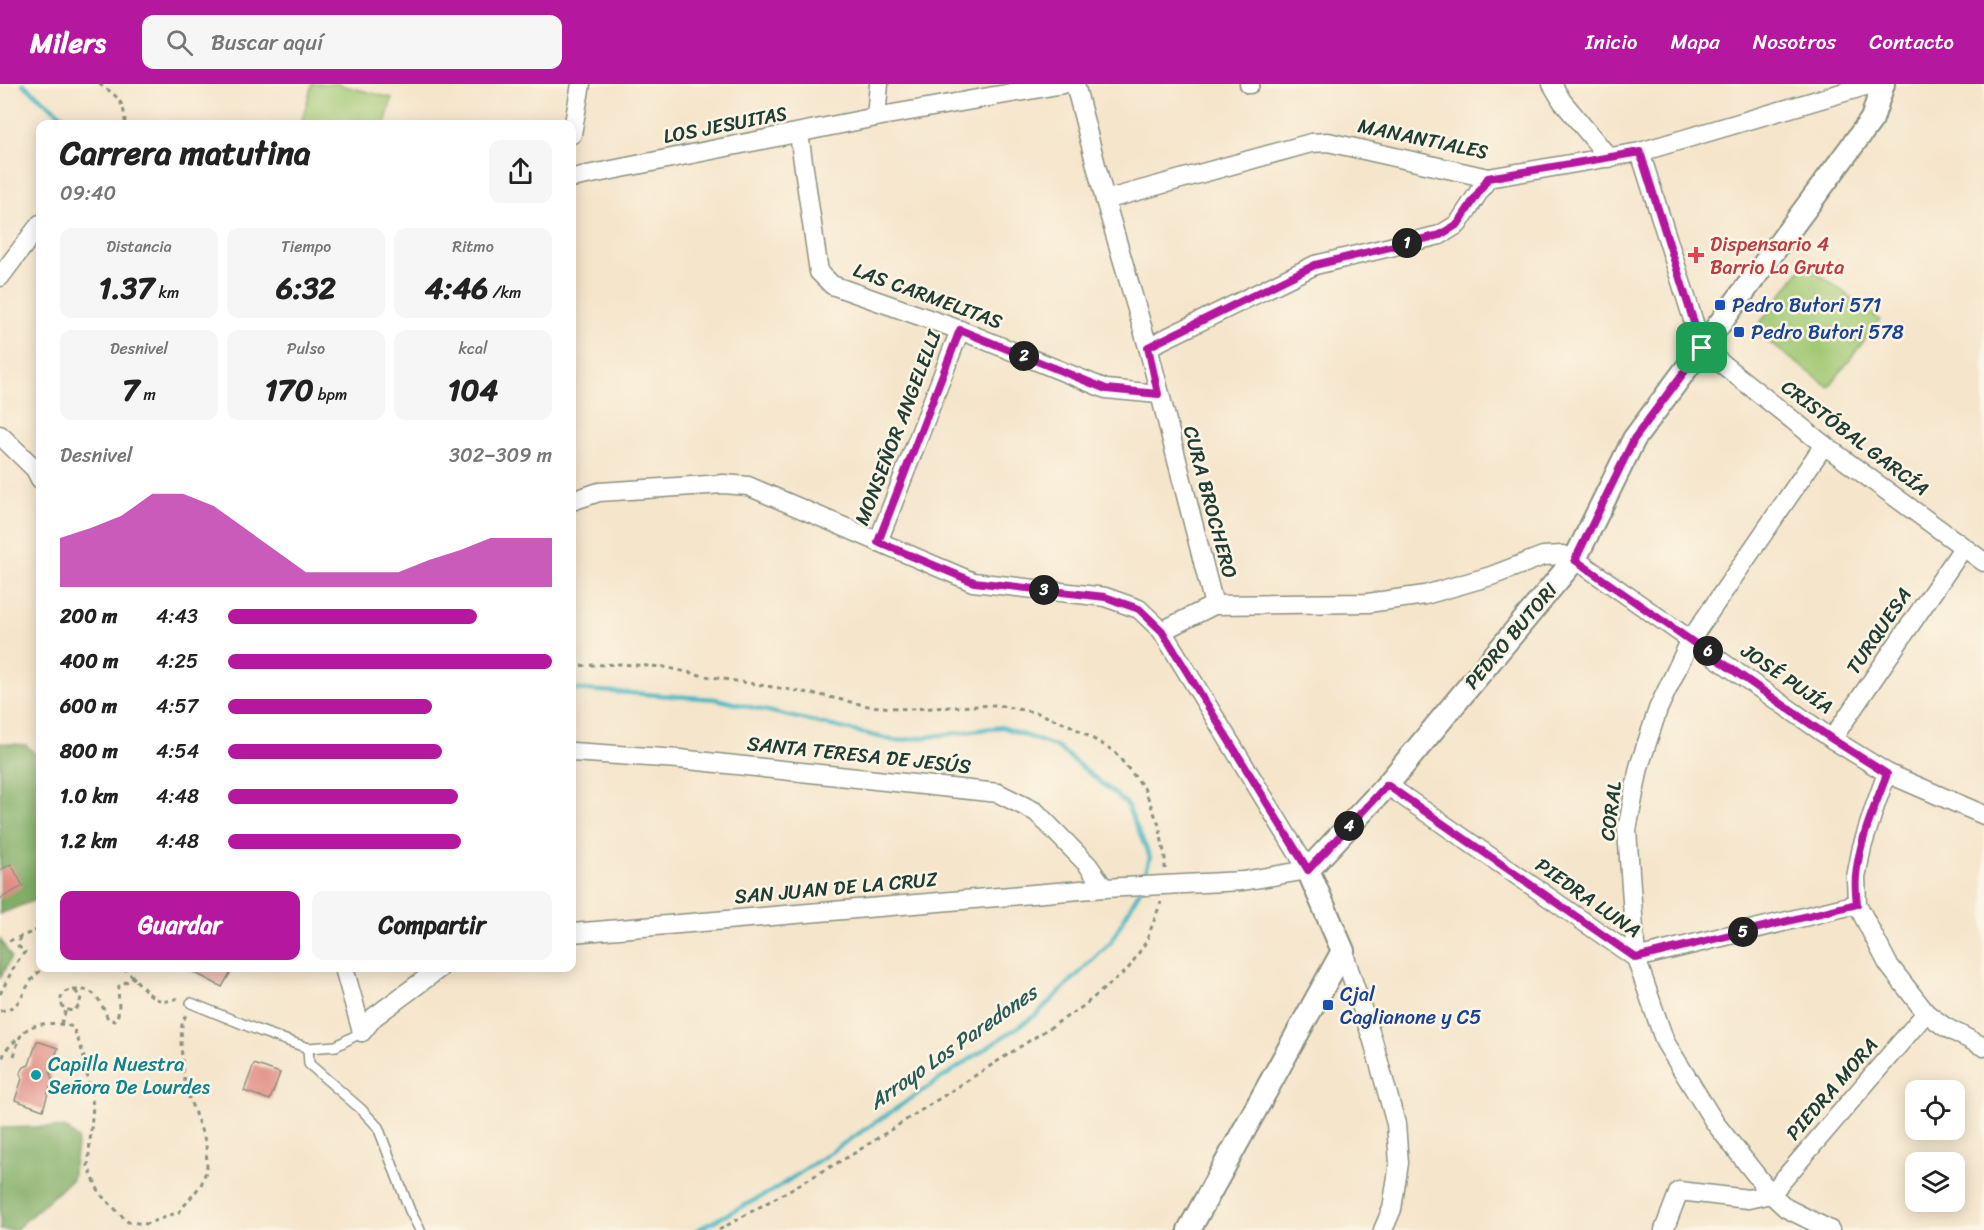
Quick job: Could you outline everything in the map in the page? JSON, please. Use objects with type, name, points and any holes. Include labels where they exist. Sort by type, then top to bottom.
[{"type":"street","points":[[575,120],[581,84]]},
{"type":"street","points":[[876,117],[879,84]]},
{"type":"street","name":"LOS JESUITAS","points":[[576,177],[876,117],[1063,84]]},
{"type":"street","name":"CURA BROCHERO","points":[[1075,84],[1105,200],[1148,347],[1158,394],[1214,605],[1162,631]]},
{"type":"street","points":[[1552,84],[1562,101],[1609,158]]},
{"type":"street","name":"MANANTIALES","points":[[1105,200],[1311,143],[1328,142],[1488,178],[1640,152],[1872,84]]},
{"type":"street","name":"PEDRO BUTORI","points":[[1308,870],[1387,785],[1575,560],[1634,439],[1872,119],[1883,84]]},
{"type":"street","name":"LAS CARMELITAS","points":[[799,134],[819,272],[832,285],[960,330],[1106,389],[1158,394]]},
{"type":"street","points":[[1640,152],[1702,348]]},
{"type":"street","points":[[1148,347],[1315,265],[1440,235],[1458,224],[1488,178]]},
{"type":"street","points":[[0,277],[36,229]]},
{"type":"street","name":"MONSEÑOR ANGELELLI","points":[[878,542],[960,330]]},
{"type":"street","name":"CRISTÓBAL GARCÍA","points":[[1702,348],[1824,446],[1984,561]]},
{"type":"street","points":[[0,435],[36,471]]},
{"type":"street","name":"CORAL","points":[[1824,446],[1691,639],[1658,709],[1639,767],[1628,830],[1636,958],[1665,1042],[1716,1123],[1771,1194],[1786,1208],[1830,1230]]},
{"type":"street","points":[[576,500],[599,492],[724,484],[748,486],[974,582],[1105,597],[1139,609],[1162,631],[1308,870],[1343,951],[1396,1124],[1399,1163],[1392,1209],[1383,1230]]},
{"type":"street","name":"TURQUESA","points":[[1832,739],[1963,548]]},
{"type":"street","points":[[1214,605],[1368,603],[1425,595],[1491,576],[1543,556],[1563,555],[1575,560]]},
{"type":"street","name":"JOSÉ PUJÍA","points":[[1575,560],[1832,739],[1887,774],[1984,815]]},
{"type":"street","name":"SANTA TERESA DE JESÚS","points":[[576,752],[679,759],[998,793],[1035,812],[1088,866],[1104,888]]},
{"type":"street","points":[[1887,774],[1862,847],[1856,877],[1857,904],[1888,964],[1926,1013],[1945,1027],[1984,1047]]},
{"type":"street","name":"PIEDRA LUNA","points":[[1387,785],[1636,958],[1857,904]]},
{"type":"street","name":"SAN JUAN DE LA CRUZ","points":[[576,933],[1104,888],[1243,881],[1308,870]]},
{"type":"street","points":[[1189,1230],[1343,951]]},
{"type":"street","points":[[345,972],[362,1032]]},
{"type":"street","points":[[362,1032],[374,1017],[435,972]]},
{"type":"street","name":"PIEDRA MORA","points":[[1771,1194],[1926,1013]]},
{"type":"street","points":[[1664,1230],[1679,1191],[1748,1199],[1771,1194]]},
{"type":"lane","points":[[191,1003],[308,1048],[336,1046],[362,1032]]},
{"type":"lane","points":[[308,1048],[309,1064],[378,1127],[410,1211],[420,1230]]},
{"type":"path","points":[[99,84],[116,95],[125,111],[125,120]]},
{"type":"path","points":[[576,666],[620,664],[664,667],[816,694],[868,706],[909,709],[997,705],[1038,713],[1071,726],[1114,751],[1144,788],[1159,825],[1165,858],[1155,921],[1128,969],[1082,1007],[853,1154],[719,1230]]},
{"type":"path","points":[[9,941],[36,930]]},
{"type":"path","points":[[0,994],[16,963],[25,952],[18,946],[20,936]]},
{"type":"path","points":[[0,1011],[13,1008],[40,972]]},
{"type":"path","points":[[128,972],[160,1002],[171,1002],[181,996]]},
{"type":"path","points":[[75,991],[81,997],[80,1006],[73,1011],[66,1010],[61,1005],[61,997],[66,991],[82,989],[95,993],[108,1019],[115,1021],[120,1012],[120,986],[135,977]]},
{"type":"path","points":[[0,1066],[5,1051],[29,1027],[61,1024],[73,1027],[82,1053],[93,1105],[88,1166],[100,1194],[128,1222],[146,1224],[179,1212],[201,1185],[207,1169],[206,1143],[188,1095],[183,1072],[181,1044],[183,1023],[191,1003]]},
{"type":"path","points":[[61,1024],[66,1010]]},
{"type":"path","points":[[14,1056],[20,1037]]},
{"type":"green space","points":[[312,84],[337,84],[392,98],[386,120],[302,120]]},
{"type":"green space","points":[[1805,263],[1880,320],[1829,387],[1754,331]]},
{"type":"green space","points":[[0,743],[26,745],[36,755],[36,900],[0,914]]},
{"type":"green space","points":[[0,939],[11,957],[0,979]]},
{"type":"green space","points":[[0,1128],[66,1128],[78,1139],[72,1179],[15,1230],[0,1230]]},
{"type":"building","points":[[11,864],[23,886],[0,899],[0,870]]},
{"type":"building","points":[[194,972],[231,972],[222,987]]},
{"type":"building","name":"Capilla Nuestra Señora De Lourdes","points":[[37,1041],[58,1048],[50,1072],[52,1080],[43,1110],[15,1100],[22,1079],[20,1073],[24,1067],[29,1065]]},
{"type":"building","points":[[254,1064],[280,1073],[270,1100],[244,1091]]},
{"type":"waterway","name":"Arroyo Los Paredones","points":[[23,84],[68,120]]},
{"type":"waterway","name":"Arroyo Los Paredones","points":[[576,689],[716,699],[897,741],[1002,727],[1057,747],[1126,803],[1150,857],[1143,883]]},
{"type":"waterway","name":"Arroyo Los Paredones","points":[[697,1230],[774,1190],[1036,1015],[1110,943],[1140,890]]},
{"type":"place","name":"Dispensario 4 Barrio La Gruta","points":[[1696,255]]},
{"type":"place","name":"Pedro Butori 571","points":[[1720,305]]},
{"type":"place","name":"Pedro Butori 578","points":[[1739,332]]},
{"type":"place","name":"Cjal Caglianone y C5","points":[[1328,1005]]},
{"type":"place","name":"Capilla Nuestra Señora De Lourdes","points":[[36,1075]]},
{"type":"route","points":[[1640,152],[1702,348],[1634,439],[1575,560],[1832,739],[1887,774],[1862,847],[1856,877],[1857,904],[1636,958],[1387,785],[1308,870],[1162,631],[1139,609],[1105,597],[974,582],[878,542],[960,330],[1106,389],[1158,394],[1148,347],[1315,265],[1440,235],[1458,224],[1488,178],[1640,152]]}]
